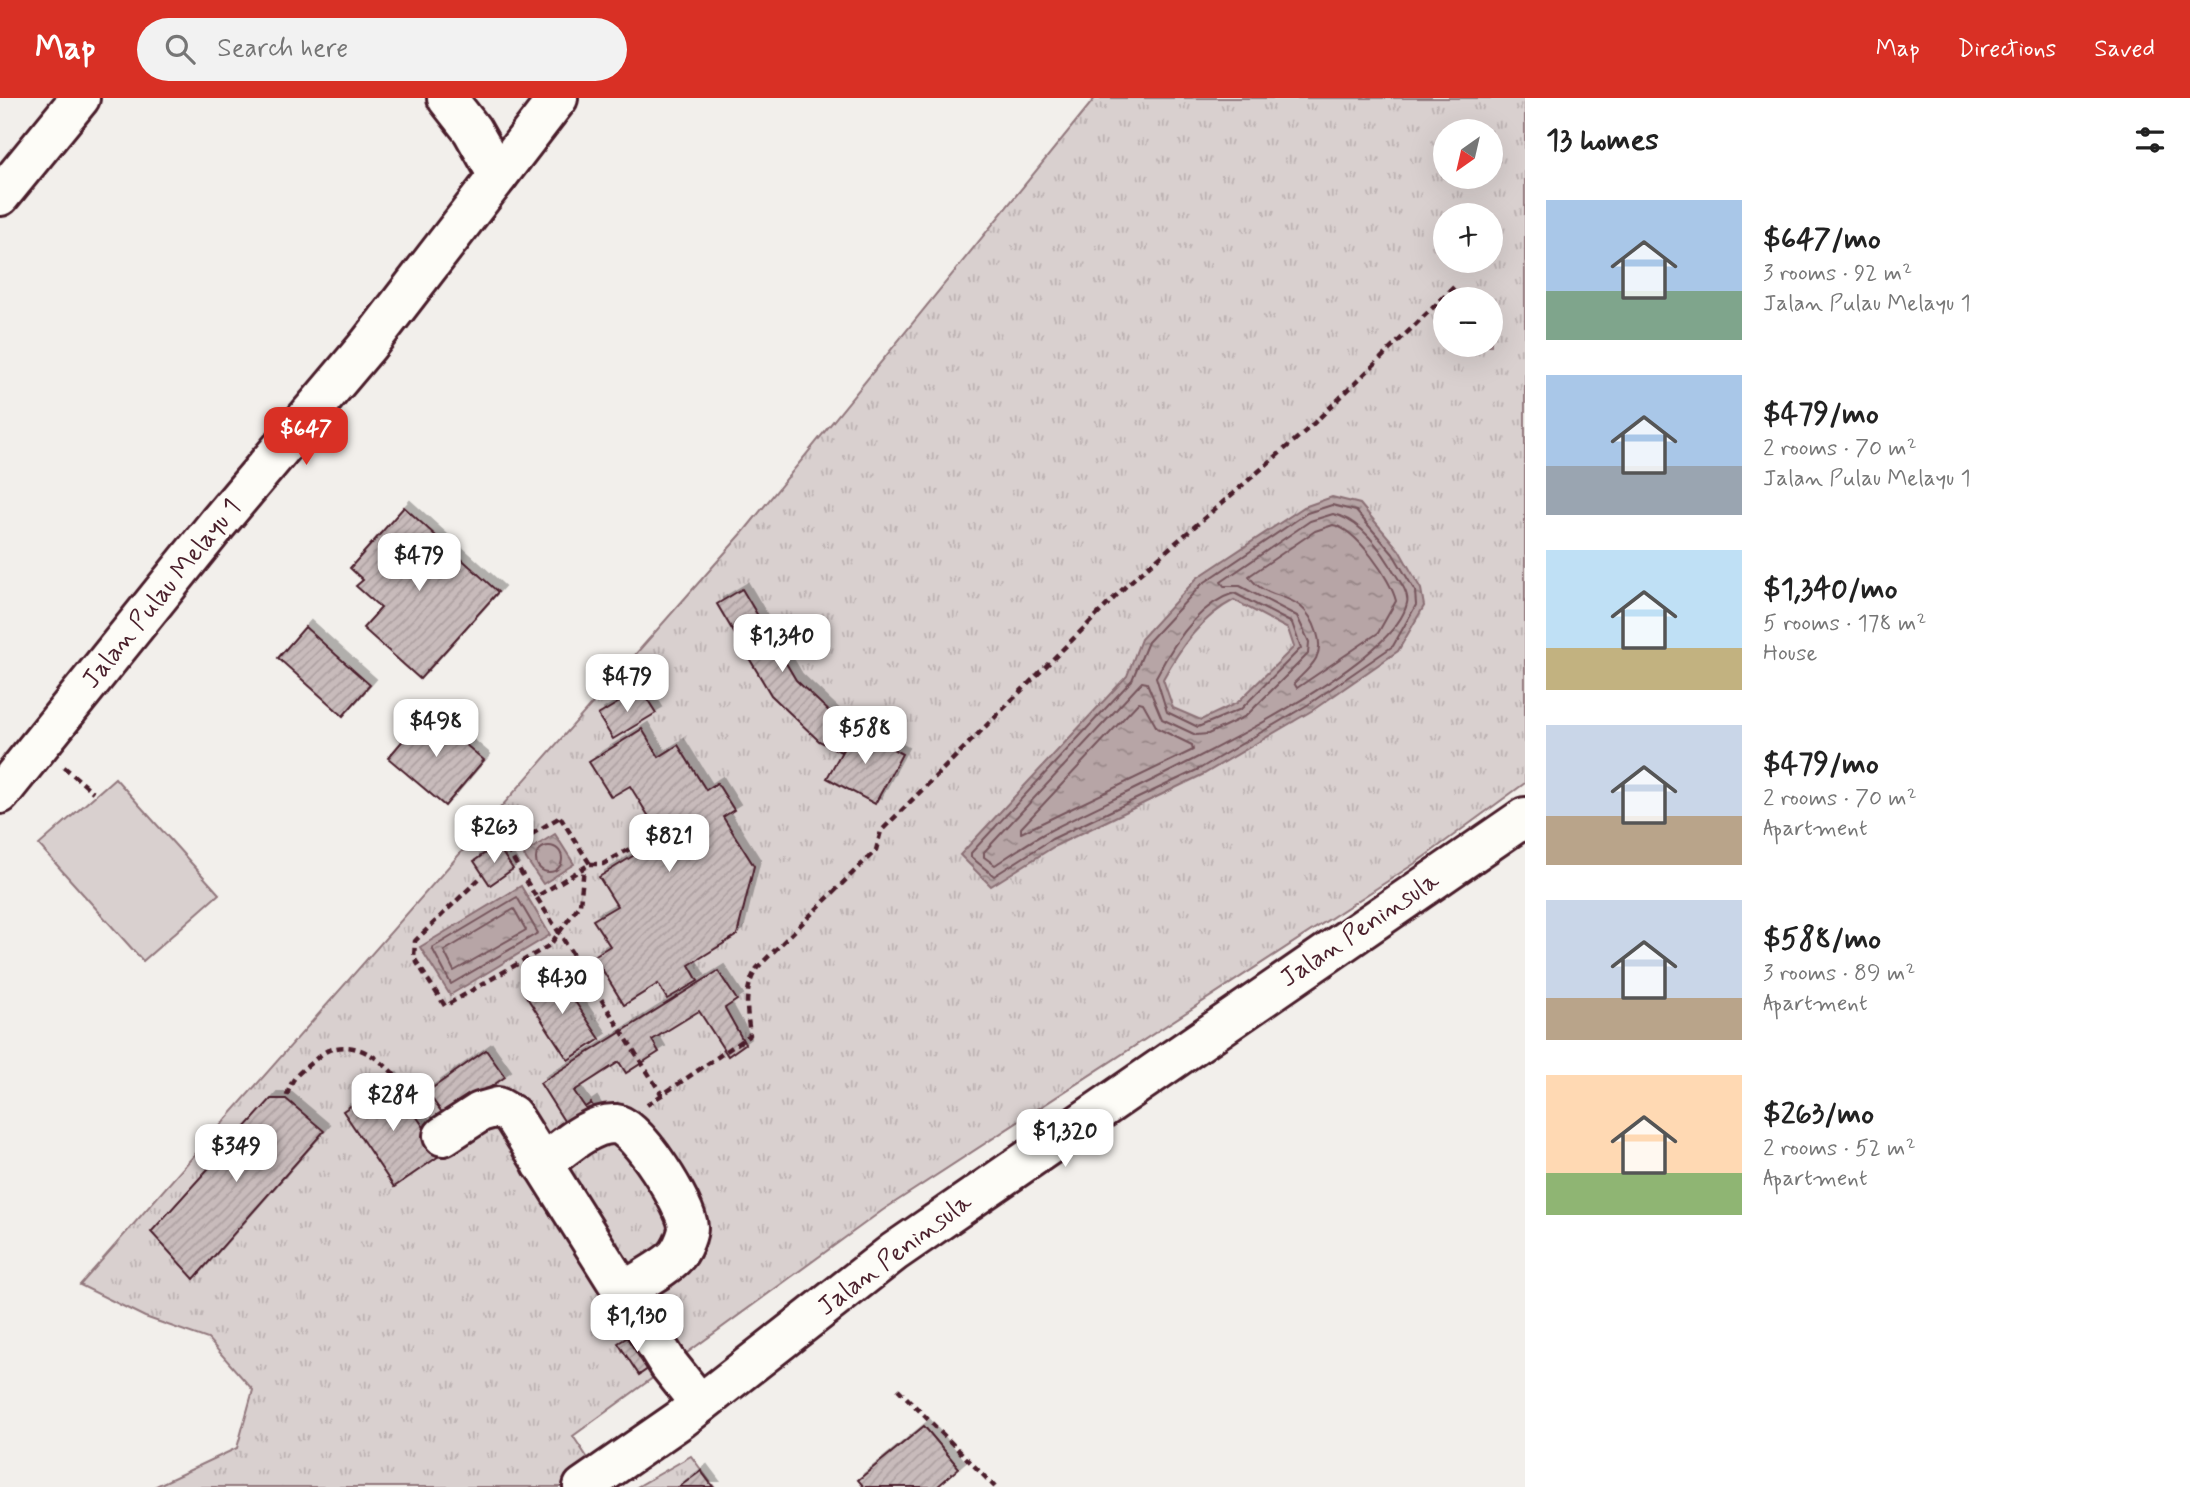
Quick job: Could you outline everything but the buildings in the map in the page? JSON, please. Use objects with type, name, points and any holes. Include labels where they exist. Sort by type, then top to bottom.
[{"type":"street","points":[[0,196],[80,98]]},
{"type":"street","points":[[447,98],[472,130],[498,176]]},
{"type":"street","name":"Jalan Pulau Melayu 1","points":[[0,794],[218,523],[368,345],[558,98]]},
{"type":"street","name":"Jalan Peninsula","points":[[583,1487],[700,1404],[894,1252],[1525,817]]},
{"type":"street","points":[[443,1136],[480,1112],[498,1107],[512,1115],[669,1365],[700,1404]]},
{"type":"street","points":[[542,1164],[597,1127],[619,1124],[631,1130],[663,1173],[685,1216],[688,1228],[678,1255],[622,1292]]},
{"type":"path","points":[[619,1124],[750,1035],[746,999],[749,981],[757,968],[876,850],[881,831],[1129,583],[1309,428],[1454,286]]},
{"type":"path","points":[[590,864],[560,817],[507,849],[662,1095]]},
{"type":"path","points":[[536,897],[590,864],[603,864],[647,839]]},
{"type":"path","points":[[479,879],[415,941],[414,958],[445,1006],[550,945],[580,904],[584,868]]},
{"type":"path","points":[[287,1096],[291,1079],[328,1050],[351,1049],[372,1057],[393,1071],[443,1136]]},
{"type":"path","points":[[898,1390],[995,1487]]},
{"type":"green space","points":[[1095,98],[1525,98],[1525,783],[1417,862],[883,1210],[573,1436],[607,1487],[154,1487],[237,1448],[253,1390],[208,1339],[145,1317],[80,1285],[745,530]]},
{"type":"green space","points":[[115,778],[219,894],[143,961],[39,845]]},
{"type":"green space","points":[[691,1456],[714,1487],[637,1487]]},
{"type":"water","points":[[1332,497],[1360,504],[1399,550],[1421,589],[1424,606],[1398,651],[1313,710],[1204,774],[1055,846],[991,886],[960,855],[1127,676],[1141,639],[1197,578],[1304,507]],"holes":[[[1234,600],[1288,629],[1294,647],[1237,703],[1201,720],[1173,708],[1163,679],[1192,634],[1222,607]]]},
{"type":"water","points":[[555,834],[574,864],[543,884],[523,854]]},
{"type":"water","points":[[521,886],[550,935],[450,995],[420,947]]}]
